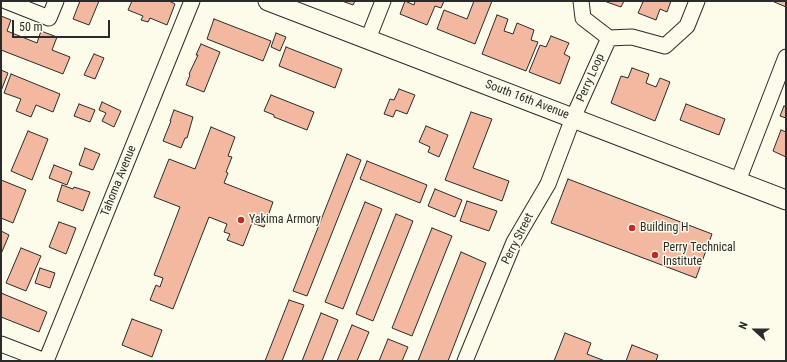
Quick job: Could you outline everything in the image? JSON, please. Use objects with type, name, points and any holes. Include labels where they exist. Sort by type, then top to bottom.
[{"type":"main road","name":"South 16th Avenue","points":[[268,1],[786,200]]},
{"type":"street","points":[[6,1],[49,18],[56,1]]},
{"type":"street","name":"Tahoma Avenue","points":[[45,361],[192,1]]},
{"type":"street","points":[[368,39],[382,1]]},
{"type":"street","name":"Perry Loop","points":[[581,1],[583,18],[609,38],[632,37],[665,46],[687,26],[697,1]]},
{"type":"street","name":"Perry Loop","points":[[573,118],[609,38]]},
{"type":"street","points":[[738,181],[786,57]]},
{"type":"street","name":"Perry Street","points":[[465,361],[514,242],[548,184],[573,118]]},
{"type":"street","points":[[1,344],[45,361]]},
{"type":"building","points":[[80,1],[99,1],[89,25],[73,19]]},
{"type":"building","points":[[132,1],[169,1],[175,4],[167,25],[150,18],[148,22],[141,20],[143,16],[128,10]]},
{"type":"building","points":[[342,1],[355,1],[353,5]]},
{"type":"building","points":[[405,1],[414,5],[415,1],[444,1],[441,8],[435,6],[427,25],[400,14]]},
{"type":"building","points":[[474,1],[492,1],[475,44],[437,29],[444,10],[467,19]]},
{"type":"building","points":[[604,1],[624,1],[621,7]]},
{"type":"building","points":[[639,1],[671,1],[667,12],[660,9],[656,20],[638,13],[643,2]]},
{"type":"building","points":[[772,1],[786,1],[786,7]]},
{"type":"building","points":[[497,15],[508,19],[504,31],[513,34],[517,23],[534,30],[531,40],[538,42],[526,71],[482,54]]},
{"type":"building","points":[[1,16],[11,20],[7,31],[37,43],[41,31],[57,37],[52,50],[70,57],[63,74],[1,50]]},
{"type":"building","points":[[214,19],[271,41],[263,61],[207,39]]},
{"type":"building","points":[[276,33],[286,37],[280,51],[271,47]]},
{"type":"building","points":[[551,36],[569,43],[564,54],[570,57],[560,84],[529,72],[540,45],[546,47]]},
{"type":"building","points":[[201,44],[220,52],[204,92],[186,85]]},
{"type":"building","points":[[286,47],[342,69],[335,88],[279,66]]},
{"type":"building","points":[[94,54],[104,58],[95,79],[84,75]]},
{"type":"building","points":[[632,68],[649,74],[646,83],[656,87],[660,78],[670,82],[655,121],[611,103],[621,76],[628,78]]},
{"type":"building","points":[[1,70],[8,73],[1,91]]},
{"type":"building","points":[[11,74],[60,94],[53,112],[36,105],[31,117],[16,111],[21,99],[4,93]]},
{"type":"building","points":[[399,89],[415,95],[407,114],[396,110],[393,117],[384,114],[390,99],[394,100]]},
{"type":"building","points":[[271,95],[314,112],[307,130],[274,117],[274,115],[264,111]]},
{"type":"building","points":[[102,102],[121,111],[114,127],[102,121],[106,113],[99,110]]},
{"type":"building","points":[[79,104],[95,110],[90,122],[74,116]]},
{"type":"building","points":[[686,104],[725,119],[719,135],[680,120]]},
{"type":"building","points":[[784,106],[786,107],[786,118],[780,116]]},
{"type":"building","points":[[174,110],[193,117],[187,138],[185,138],[181,148],[163,141]]},
{"type":"building","points":[[471,112],[492,119],[473,168],[509,181],[502,201],[445,180]]},
{"type":"building","points":[[426,126],[448,135],[439,157],[428,152],[430,147],[419,142]]},
{"type":"building","name":"Yakima Armory","points":[[211,127],[235,137],[228,156],[232,157],[226,172],[228,173],[224,183],[273,202],[264,227],[252,223],[243,246],[227,240],[230,234],[224,232],[227,224],[209,217],[173,309],[150,300],[156,285],[160,287],[163,278],[154,275],[180,207],[154,197],[169,159],[195,169]]},
{"type":"building","points":[[781,130],[786,132],[786,157],[773,151]]},
{"type":"building","points":[[28,131],[48,139],[32,180],[11,171]]},
{"type":"building","points":[[85,148],[100,154],[93,170],[79,165]]},
{"type":"building","points":[[347,154],[361,160],[307,296],[293,291]]},
{"type":"building","points":[[367,161],[427,185],[420,203],[360,179]]},
{"type":"building","points":[[54,165],[72,172],[67,185],[49,178]]},
{"type":"building","name":"Building H","points":[[568,179],[712,234],[696,278],[551,223]]},
{"type":"building","points":[[1,180],[26,190],[13,223],[1,218]]},
{"type":"building","points":[[62,185],[73,189],[74,187],[90,192],[83,211],[57,201]]},
{"type":"building","points":[[435,189],[462,200],[455,217],[428,206]]},
{"type":"building","points":[[467,201],[497,211],[489,231],[460,221]]},
{"type":"building","points":[[365,202],[382,209],[343,309],[325,302]]},
{"type":"building","points":[[396,214],[413,221],[373,321],[356,314]]},
{"type":"building","points":[[59,222],[76,228],[66,254],[49,247]]},
{"type":"building","points":[[432,228],[452,236],[412,336],[392,328]]},
{"type":"building","points":[[1,231],[9,235],[1,254]]},
{"type":"building","points":[[21,248],[41,256],[26,291],[6,283]]},
{"type":"building","points":[[461,252],[486,263],[448,361],[418,361]]},
{"type":"building","points":[[40,268],[55,273],[50,288],[35,283]]},
{"type":"building","points":[[1,293],[47,312],[39,332],[1,317]]},
{"type":"building","points":[[289,300],[304,305],[282,361],[265,361]]},
{"type":"building","points":[[321,313],[338,320],[322,361],[302,361]]},
{"type":"building","points":[[132,319],[162,330],[152,357],[122,345]]},
{"type":"building","points":[[352,325],[369,332],[357,361],[337,361]]},
{"type":"building","points":[[565,333],[591,343],[587,354],[605,361],[554,361]]},
{"type":"building","points":[[388,339],[408,347],[402,361],[379,361]]},
{"type":"building","points":[[632,345],[658,355],[656,361],[626,361]]},
{"type":"place","name":"Yakima Armory","points":[[241,220]]},
{"type":"place","name":"Building H","points":[[632,228]]},
{"type":"place","name":"Perry Technical Institute","points":[[655,255]]}]
